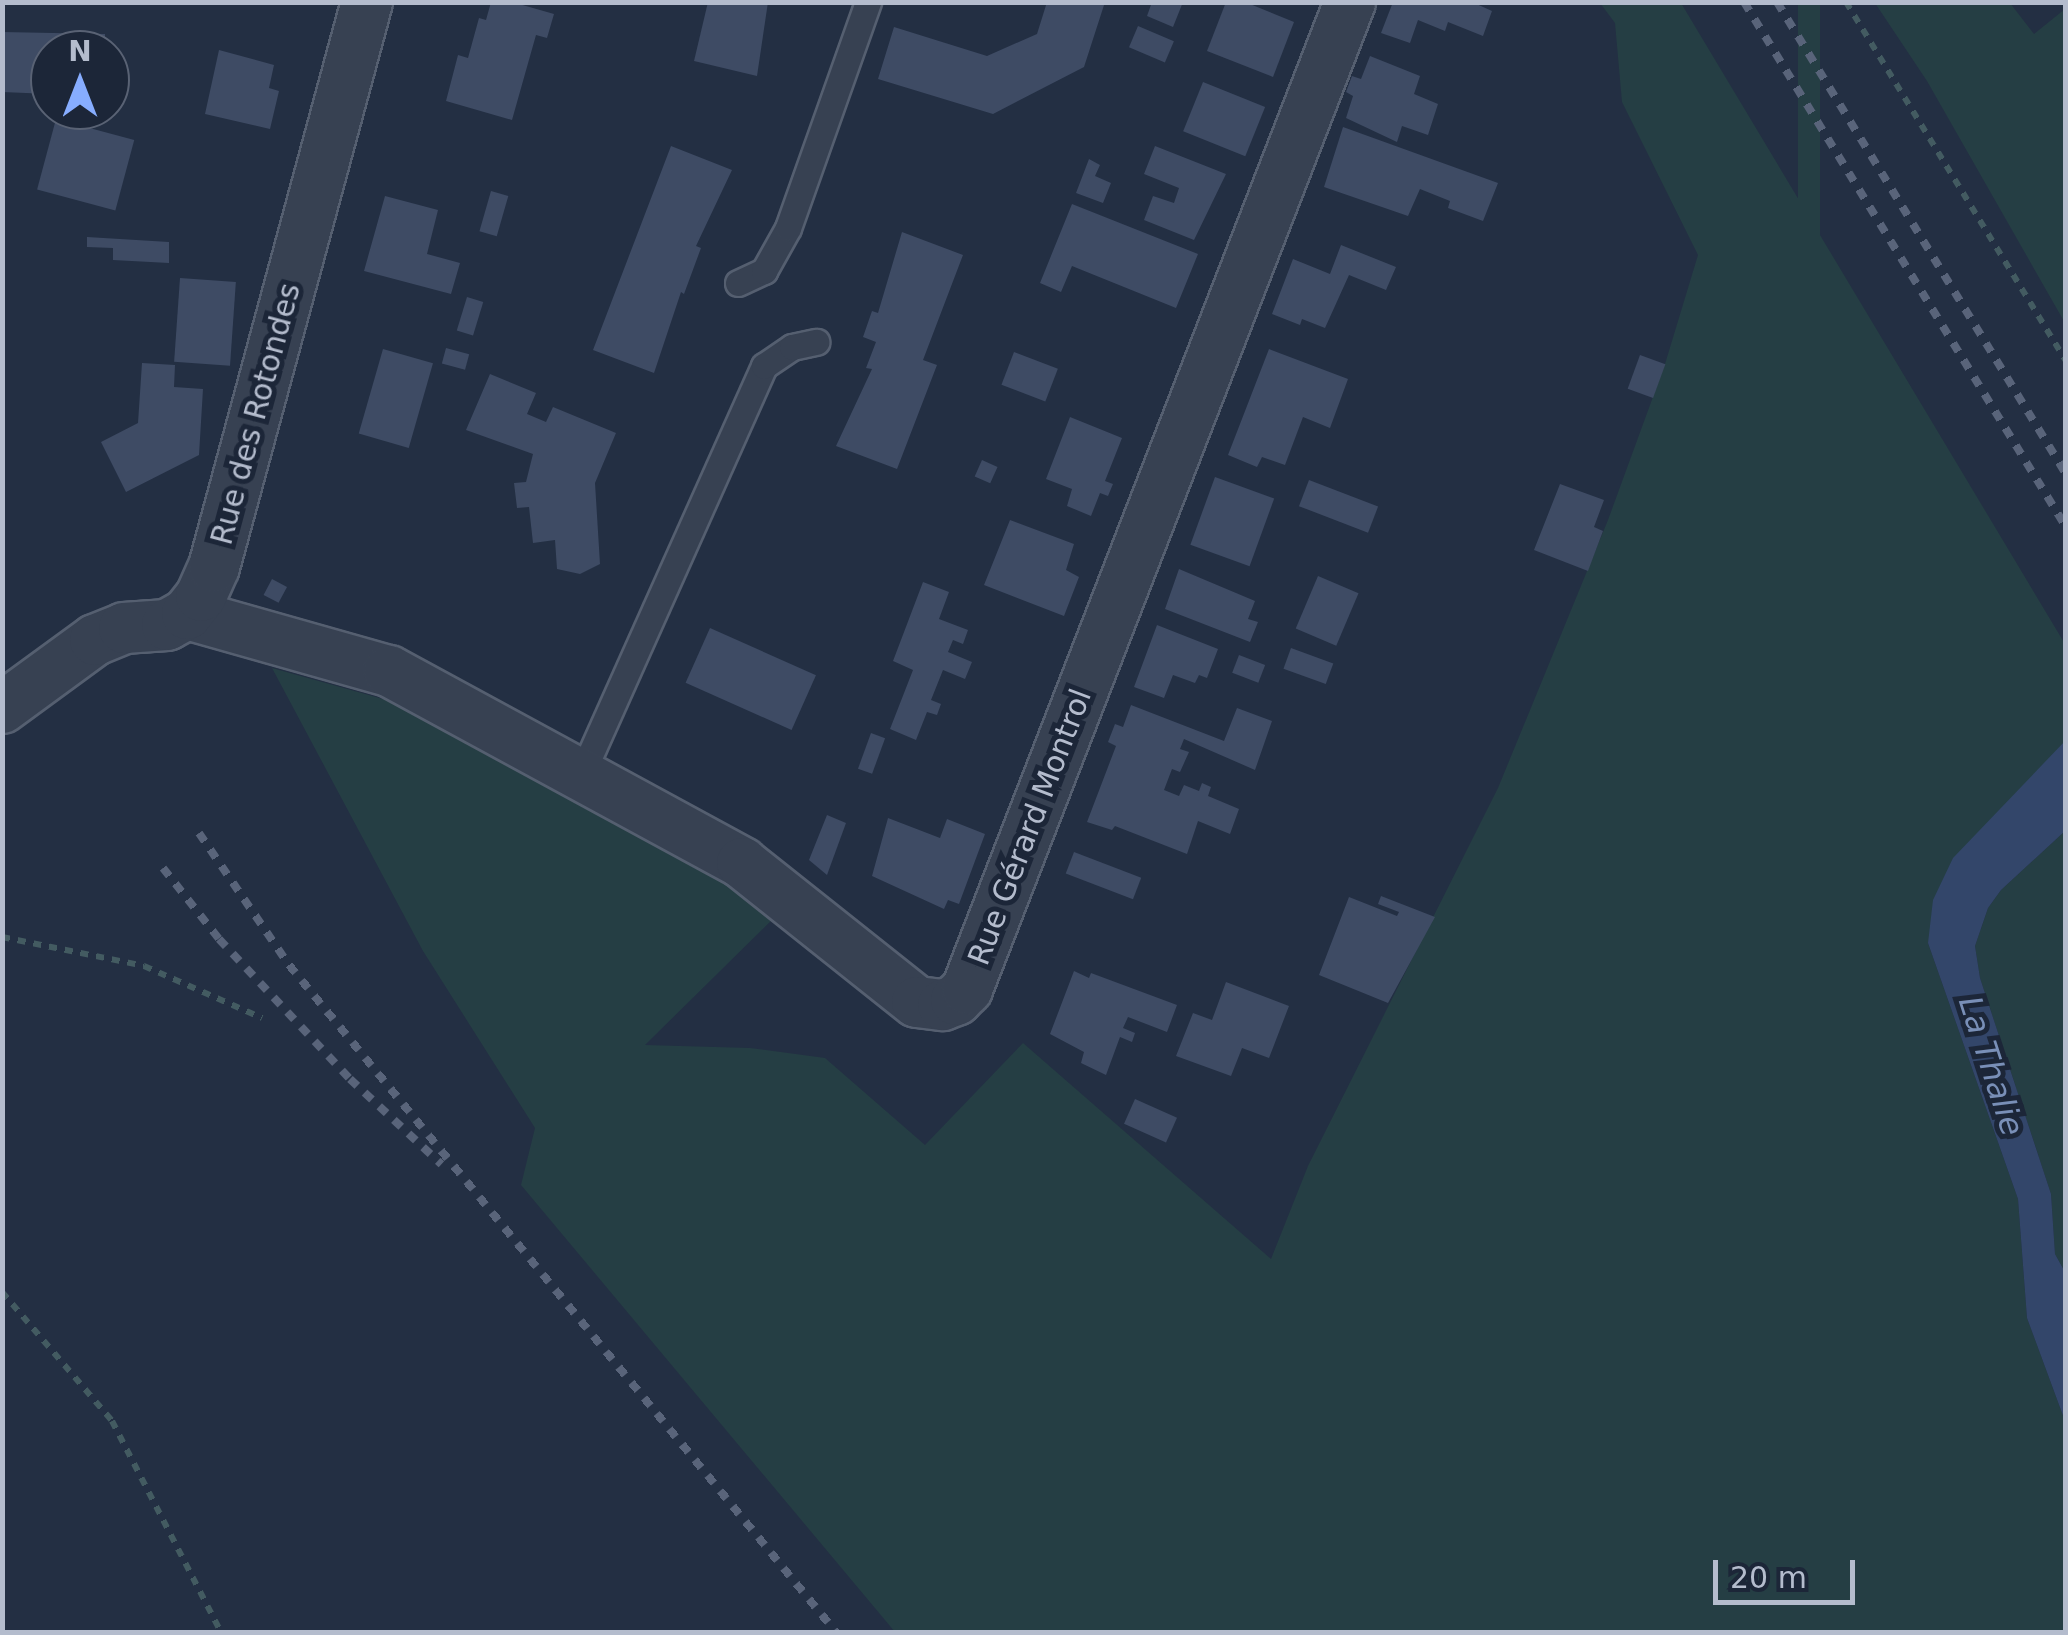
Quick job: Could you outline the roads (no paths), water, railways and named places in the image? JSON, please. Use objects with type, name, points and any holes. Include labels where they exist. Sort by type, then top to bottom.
[{"type":"street","name":"Rue des Rotondes","points":[[188,614],[214,567],[367,2]]},
{"type":"street","name":"Rue Gérard Montrol","points":[[188,614],[389,672],[582,773],[742,863],[917,1002],[944,1004],[967,989],[1350,2]]},
{"type":"street","points":[[2,708],[94,640],[124,628],[167,625],[188,614]]},
{"type":"lane","points":[[738,283],[764,271],[788,228],[868,2]]},
{"type":"lane","points":[[582,773],[764,366],[792,347],[816,342]]},
{"type":"water","name":"La Thalie","points":[[2065,741],[2065,831],[2001,890],[1988,908],[1975,946],[1980,978],[2051,1194],[2055,1254],[2065,1272],[2065,1421],[2027,1318],[2018,1199],[1928,943],[1933,900],[1953,858]]},
{"type":"railway","points":[[1744,2],[2066,527]]},
{"type":"railway","points":[[1777,2],[2066,474]]},
{"type":"railway","points":[[199,833],[289,965],[836,1632]]},
{"type":"railway","points":[[163,868],[219,939],[350,1079],[441,1164]]}]
